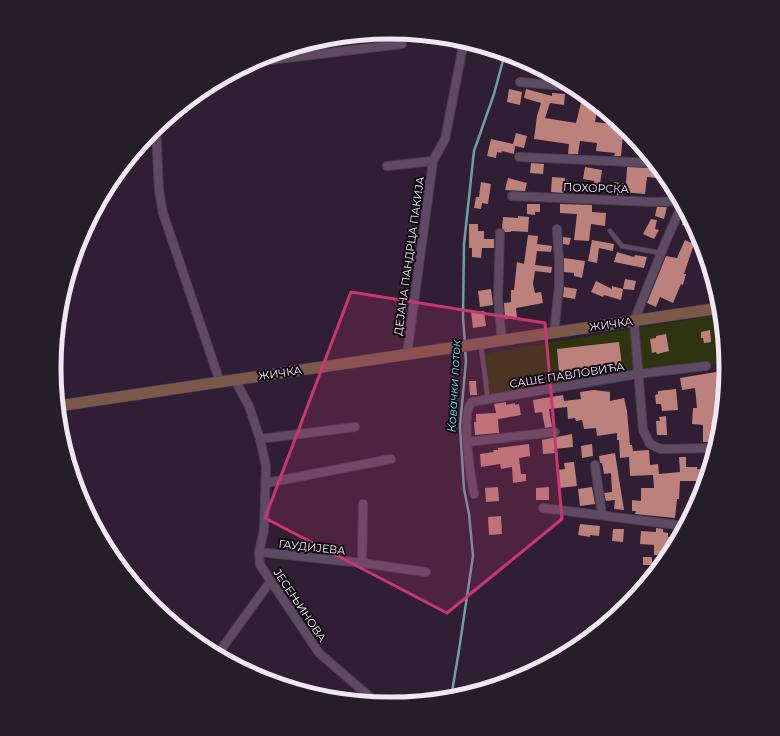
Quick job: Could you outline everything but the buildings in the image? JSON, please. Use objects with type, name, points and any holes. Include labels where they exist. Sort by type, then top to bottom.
[{"type":"main road","name":"ЖИЧКА","points":[[63,405],[714,309]]},
{"type":"street","points":[[276,59],[402,44]]},
{"type":"street","name":"ДЕЈАНА ПАНДРЦА ПАКИЈА","points":[[408,354],[433,161],[445,139],[463,47]]},
{"type":"street","points":[[520,82],[559,86]]},
{"type":"street","points":[[156,136],[159,191],[163,214],[220,382]]},
{"type":"street","points":[[520,157],[647,163]]},
{"type":"street","name":"ДЕЈАНА ПАНДРЦА ПАКИЈА","points":[[387,166],[433,161]]},
{"type":"street","name":"ПОХОРСКА","points":[[512,196],[653,202],[673,201]]},
{"type":"street","points":[[679,211],[634,321],[642,430],[650,444],[661,449],[709,448]]},
{"type":"street","points":[[554,333],[559,286],[557,229]]},
{"type":"street","points":[[500,233],[498,298],[502,340]]},
{"type":"street","name":"САШЕ ПАВЛОВИЋА","points":[[474,494],[470,475],[467,442],[468,407],[472,402],[638,374],[706,366]]},
{"type":"street","name":"ЈЕСЕЊИНОВА","points":[[235,380],[249,406],[260,439],[266,466],[264,530],[259,552],[260,565],[319,653],[369,696]]},
{"type":"street","points":[[260,439],[355,427]]},
{"type":"street","points":[[467,442],[555,432]]},
{"type":"street","points":[[266,483],[391,459]]},
{"type":"street","points":[[595,465],[602,515]]},
{"type":"street","name":"ГАУДИЈЕВА","points":[[362,563],[363,504]]},
{"type":"street","points":[[543,508],[679,525]]},
{"type":"street","name":"ГАУДИЈЕВА","points":[[259,552],[362,563],[426,572]]},
{"type":"street","points":[[220,650],[270,582]]},
{"type":"lane","points":[[610,231],[622,246],[661,253]]},
{"type":"lane","points":[[479,344],[487,385],[487,399]]},
{"type":"highlighted area","points":[[351,292],[545,323],[562,519],[447,613],[265,518]]},
{"type":"green space","points":[[715,315],[719,364],[637,374],[491,399],[482,354]]},
{"type":"waterway","name":"Ковачки поток","points":[[465,343],[463,318],[464,244],[474,151],[494,94],[503,59]]},
{"type":"waterway","name":"Ковачки поток","points":[[452,691],[473,556],[469,514],[464,489],[460,426],[466,361],[465,350]]}]
